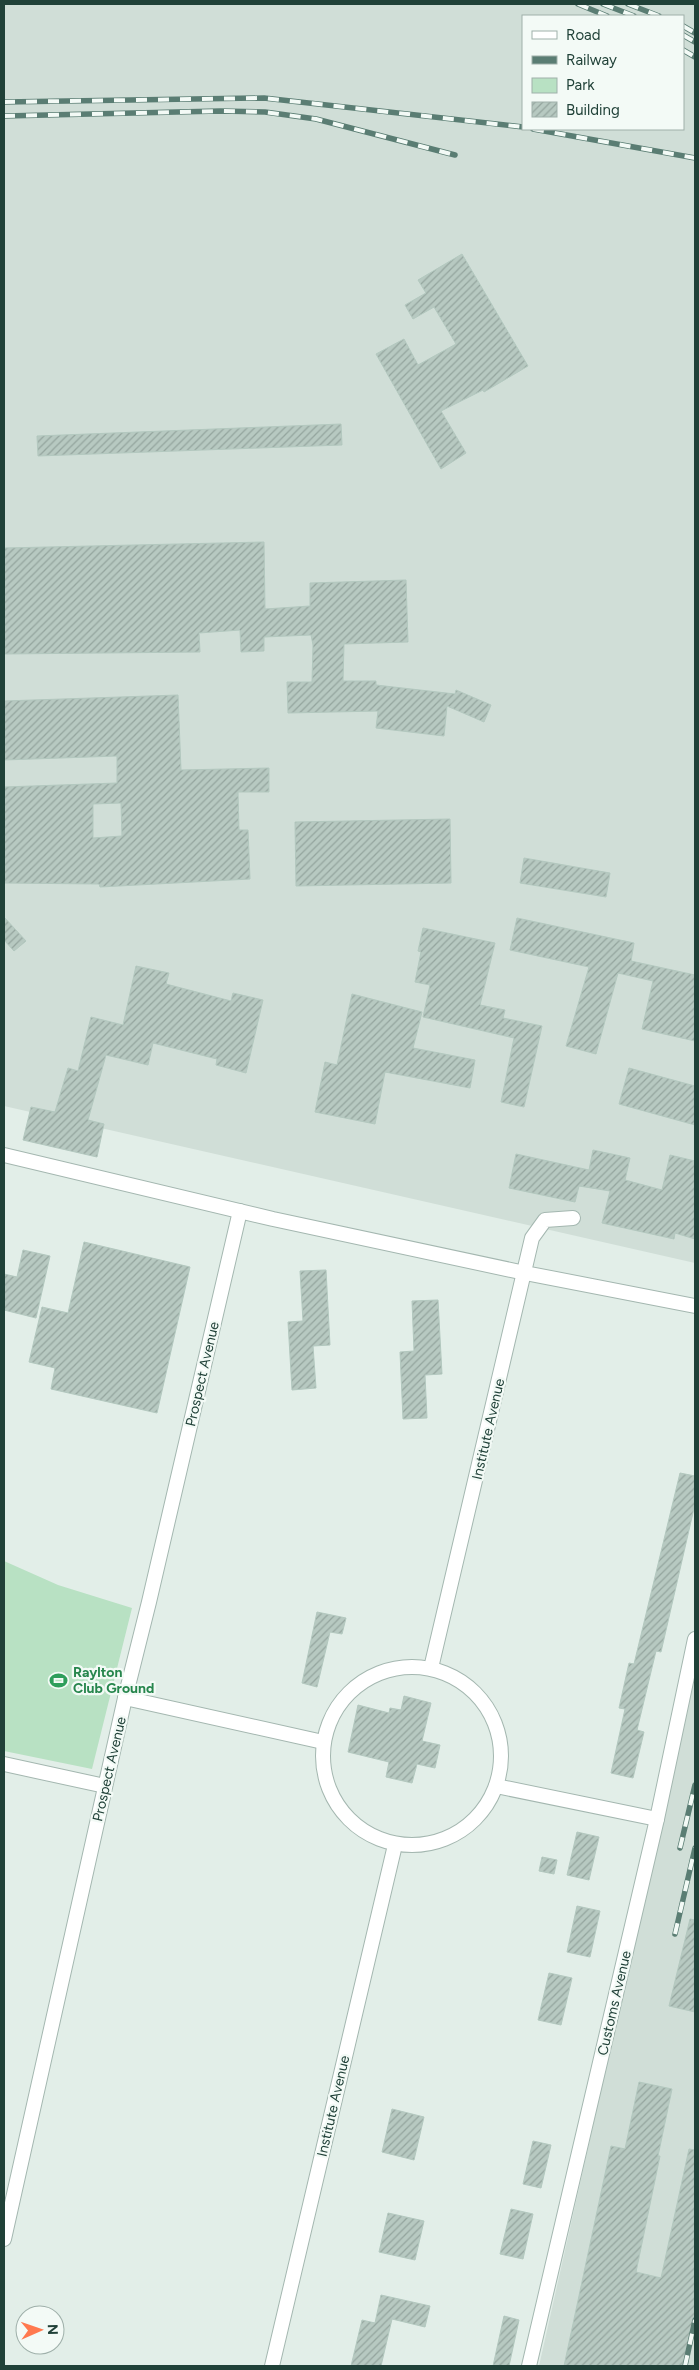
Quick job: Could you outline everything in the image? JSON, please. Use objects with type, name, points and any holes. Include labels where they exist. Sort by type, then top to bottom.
[{"type":"street","points":[[4,1155],[240,1211],[525,1273],[695,1306]]},
{"type":"street","name":"Prospect Avenue","points":[[4,2239],[125,1698],[240,1211]]},
{"type":"street","name":"Institute Avenue","points":[[431,1668],[532,1238],[545,1220],[573,1218]]},
{"type":"street","name":"Customs Avenue","points":[[529,2366],[657,1819],[695,1639]]},
{"type":"street","points":[[402,1666],[431,1668],[459,1679],[482,1700],[496,1726],[502,1756],[496,1786],[485,1809],[467,1827],[445,1840],[420,1846],[395,1845],[363,1832],[338,1808],[324,1777],[323,1742],[332,1714],[350,1691],[374,1674],[402,1666]]},
{"type":"street","points":[[125,1698],[323,1742]]},
{"type":"street","points":[[4,1764],[105,1786]]},
{"type":"street","points":[[496,1786],[657,1819]]},
{"type":"street","name":"Institute Avenue","points":[[272,2366],[395,1845]]},
{"type":"street","points":[[4,2172],[18,2176]]},
{"type":"shaded area","points":[[4,4],[695,4],[695,1263],[4,1106]]},
{"type":"shaded area","points":[[695,1673],[695,2366],[539,2366]]},
{"type":"green space","name":"Raylton Club Ground","points":[[4,1561],[58,1585],[132,1608],[92,1769],[4,1751]]},
{"type":"building","points":[[462,254],[528,366],[484,392],[483,390],[441,411],[466,453],[441,469],[376,354],[404,339],[418,365],[456,344],[434,307],[413,319],[405,305],[426,293],[418,280]]},
{"type":"building","points":[[341,424],[342,445],[38,456],[37,436]]},
{"type":"building","points":[[264,542],[265,609],[310,606],[310,583],[406,580],[408,642],[344,644],[343,681],[376,681],[376,685],[455,694],[456,690],[491,705],[484,722],[447,706],[444,736],[376,728],[378,711],[288,713],[287,682],[312,682],[313,645],[311,635],[264,637],[264,651],[241,652],[240,630],[199,633],[200,652],[4,654],[4,548]]},
{"type":"building","points":[[178,695],[181,770],[269,768],[269,792],[238,792],[239,830],[248,830],[250,879],[100,887],[99,884],[4,883],[4,787],[117,783],[117,756],[4,760],[4,701]],"holes":[[[121,803],[122,836],[93,838],[93,804]]]},
{"type":"building","points":[[450,819],[451,883],[296,886],[295,822]]},
{"type":"building","points":[[524,858],[610,873],[606,897],[520,883]]},
{"type":"building","points":[[4,917],[26,941],[14,951],[4,940]]},
{"type":"building","points":[[517,918],[634,943],[631,961],[695,975],[695,1041],[642,1029],[653,981],[618,973],[596,1054],[566,1046],[589,967],[510,950]]},
{"type":"building","points":[[423,928],[495,943],[480,1005],[505,1010],[503,1018],[542,1026],[524,1107],[501,1102],[514,1038],[423,1017],[430,985],[415,982],[421,952],[418,951]]},
{"type":"building","points":[[136,966],[169,973],[166,984],[231,1001],[233,993],[263,1000],[246,1073],[216,1065],[217,1059],[153,1043],[148,1065],[106,1055],[88,1120],[104,1124],[97,1157],[23,1140],[31,1107],[55,1112],[68,1068],[78,1071],[91,1017],[123,1025]]},
{"type":"building","points":[[352,994],[422,1012],[413,1048],[475,1060],[470,1088],[385,1072],[375,1124],[315,1112],[325,1062],[337,1065]]},
{"type":"building","points":[[629,1068],[695,1086],[695,1125],[619,1104]]},
{"type":"building","points":[[593,1150],[630,1158],[625,1180],[662,1190],[670,1155],[695,1161],[695,1239],[675,1233],[674,1239],[602,1223],[610,1191],[579,1186],[575,1202],[509,1188],[516,1154],[589,1170]]},
{"type":"building","points":[[84,1242],[190,1267],[157,1413],[51,1389],[55,1368],[29,1362],[42,1307],[68,1313]]},
{"type":"building","points":[[23,1250],[50,1256],[36,1318],[4,1310],[4,1274],[17,1277]]},
{"type":"building","points":[[326,1270],[330,1345],[313,1346],[316,1388],[292,1390],[288,1322],[303,1321],[300,1271]]},
{"type":"building","points":[[438,1300],[442,1374],[425,1375],[427,1418],[403,1419],[400,1352],[414,1351],[412,1301]]},
{"type":"building","points":[[680,1473],[695,1476],[695,1504],[661,1652],[656,1651],[637,1730],[644,1732],[633,1778],[611,1773],[625,1709],[619,1708],[629,1663],[634,1664]]},
{"type":"building","points":[[317,1612],[346,1618],[342,1634],[330,1632],[317,1687],[302,1683]]},
{"type":"building","points":[[404,1696],[431,1703],[422,1741],[440,1745],[435,1768],[417,1764],[412,1783],[386,1777],[389,1762],[348,1752],[358,1705],[389,1713],[390,1708],[401,1710]]},
{"type":"building","points":[[577,1832],[599,1837],[589,1880],[567,1875]]},
{"type":"building","points":[[542,1857],[557,1860],[554,1874],[539,1871]]},
{"type":"building","points":[[577,1906],[600,1911],[590,1957],[567,1952]]},
{"type":"building","points":[[690,1919],[695,1920],[695,2012],[669,2006]]},
{"type":"building","points":[[549,1973],[572,1978],[561,2025],[538,2020]]},
{"type":"building","points":[[639,2082],[672,2089],[636,2272],[661,2278],[689,2149],[695,2150],[695,2317],[684,2366],[564,2366],[611,2146],[625,2149]]},
{"type":"building","points":[[392,2109],[424,2117],[414,2160],[382,2152]]},
{"type":"building","points":[[533,2141],[551,2145],[541,2188],[523,2184]]},
{"type":"building","points":[[511,2209],[533,2214],[523,2259],[500,2254]]},
{"type":"building","points":[[388,2213],[424,2221],[415,2260],[379,2252]]},
{"type":"building","points":[[381,2295],[430,2306],[425,2327],[392,2319],[381,2366],[351,2366],[362,2320],[375,2323]]},
{"type":"building","points":[[504,2316],[519,2320],[509,2366],[493,2366]]},
{"type":"railway","points":[[578,4],[605,15]]},
{"type":"railway","points":[[603,4],[631,15]]},
{"type":"railway","points":[[628,4],[656,15]]},
{"type":"railway","points":[[684,27],[695,33]]},
{"type":"railway","points":[[684,36],[695,42]]},
{"type":"railway","points":[[684,51],[695,57]]},
{"type":"railway","points":[[4,102],[264,98],[522,127]]},
{"type":"railway","points":[[4,116],[220,111],[265,112],[316,119],[455,155]]},
{"type":"railway","points":[[539,130],[695,158]]},
{"type":"railway","points":[[680,1848],[695,1785]]},
{"type":"railway","points":[[675,1934],[695,1848]]},
{"type":"railway","points":[[685,2366],[695,2320]]},
{"type":"place","name":"Raylton Club Ground","points":[[59,1680]]}]
